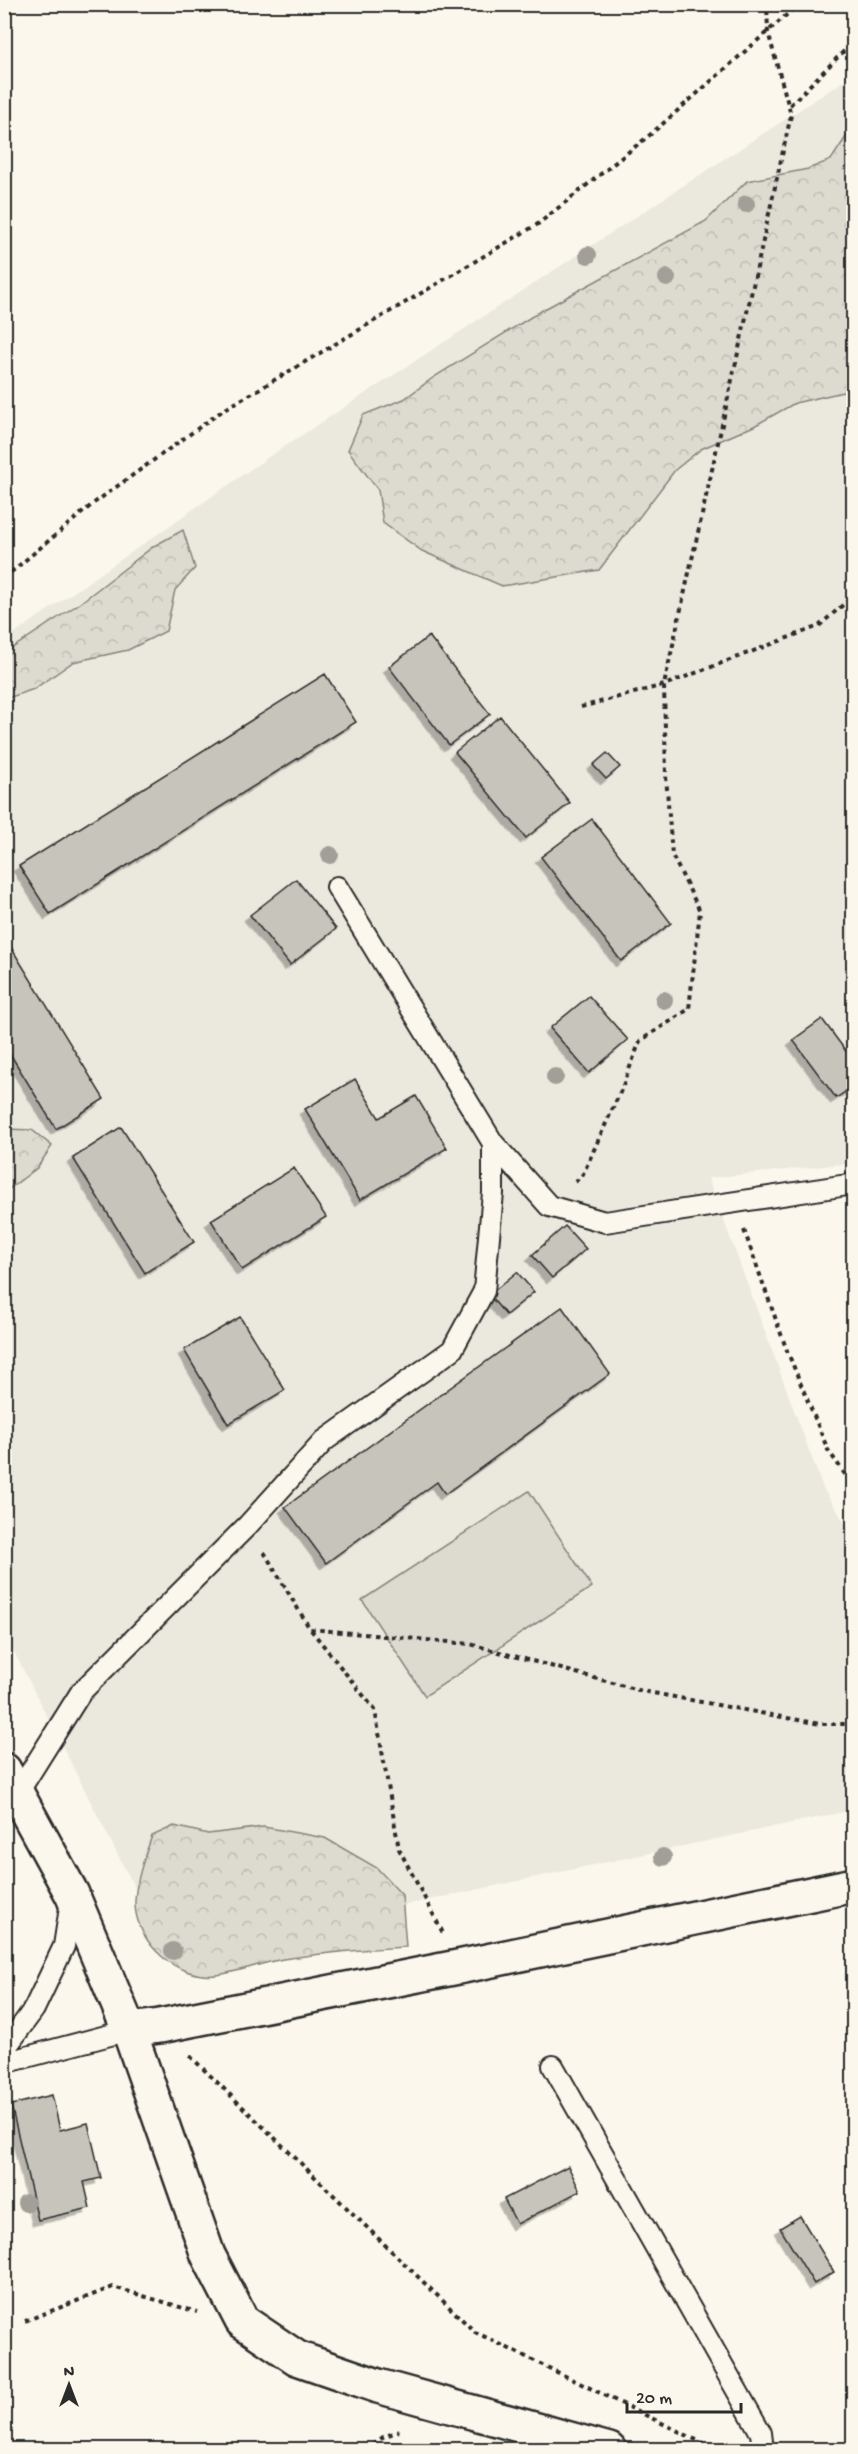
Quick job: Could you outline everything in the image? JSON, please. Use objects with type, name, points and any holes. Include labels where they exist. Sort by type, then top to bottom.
[{"type":"street","points":[[11,1782],[145,2028],[208,2255],[242,2321],[297,2358],[378,2386],[609,2450]]},
{"type":"street","points":[[145,2028],[463,1966],[854,1885]]},
{"type":"lane","points":[[337,886],[493,1143],[549,1206],[605,1222],[735,1204],[854,1184]]},
{"type":"lane","points":[[11,1782],[81,1692],[248,1525],[324,1441],[452,1350],[484,1291],[493,1193],[493,1143]]},
{"type":"lane","points":[[4,2050],[34,2009],[64,1946],[72,1894]]},
{"type":"lane","points":[[4,2063],[145,2028]]},
{"type":"lane","points":[[553,2066],[761,2433],[763,2450]]},
{"type":"path","points":[[549,1206],[583,1174],[622,1088],[640,1041],[689,1009],[700,911],[672,855],[666,776],[664,685],[789,126],[790,105],[768,32],[767,4]]},
{"type":"path","points":[[4,578],[93,502],[222,411],[538,224],[651,134],[799,4]]},
{"type":"path","points":[[790,105],[854,41]]},
{"type":"path","points":[[581,707],[664,685],[819,626],[854,595]]},
{"type":"path","points":[[735,1204],[786,1348],[828,1450],[854,1487]]},
{"type":"path","points":[[248,1525],[310,1629],[375,1710],[399,1849],[463,1966]]},
{"type":"path","points":[[310,1629],[470,1644],[642,1691],[820,1724],[854,1724]]},
{"type":"path","points":[[145,2028],[280,2145],[475,2332],[717,2450]]},
{"type":"path","points":[[25,2321],[113,2288],[188,2310],[242,2321]]},
{"type":"shaded area","points":[[853,75],[853,1163],[708,1178],[823,1488],[853,1536],[853,1810],[169,1955],[5,1634],[5,640],[273,454]]},
{"type":"green space","points":[[853,126],[853,393],[843,392],[795,403],[754,426],[701,449],[675,470],[599,570],[502,586],[422,551],[383,523],[378,490],[348,450],[363,415],[404,399],[434,377],[539,312],[706,221],[747,181],[808,169],[831,160]]},
{"type":"green space","points":[[183,530],[195,568],[175,590],[166,631],[128,650],[73,662],[34,689],[5,699],[5,653],[80,603],[154,546]]},
{"type":"green space","points":[[5,1129],[32,1130],[52,1146],[37,1168],[5,1192]]},
{"type":"green space","points":[[529,1491],[592,1587],[425,1696],[362,1600]]},
{"type":"green space","points":[[174,1826],[208,1834],[264,1827],[325,1838],[377,1868],[402,1895],[406,1947],[283,1959],[217,1975],[188,1972],[175,1966],[162,1957],[144,1934],[135,1906],[138,1880],[152,1836]]},
{"type":"building","points":[[429,636],[490,714],[449,745],[389,667]]},
{"type":"building","points":[[325,674],[356,722],[50,914],[19,866]]},
{"type":"building","points":[[500,716],[570,803],[526,838],[455,752]]},
{"type":"building","points":[[607,753],[620,767],[606,779],[593,765]]},
{"type":"building","points":[[592,819],[671,923],[621,961],[541,857]]},
{"type":"building","points":[[296,879],[336,929],[290,965],[250,915]]},
{"type":"building","points":[[4,936],[104,1099],[56,1129],[4,1044]]},
{"type":"building","points":[[589,996],[628,1040],[589,1073],[550,1028]]},
{"type":"building","points":[[822,1019],[854,1062],[854,1086],[836,1098],[793,1040]]},
{"type":"building","points":[[355,1079],[379,1118],[416,1096],[447,1148],[360,1200],[305,1109]]},
{"type":"building","points":[[121,1127],[194,1242],[145,1273],[73,1158]]},
{"type":"building","points":[[294,1168],[326,1217],[242,1270],[211,1220]]},
{"type":"building","points":[[565,1226],[586,1249],[552,1278],[532,1255]]},
{"type":"building","points":[[517,1272],[534,1292],[506,1315],[489,1295]]},
{"type":"building","points":[[562,1307],[610,1374],[445,1494],[437,1482],[326,1563],[285,1507]]},
{"type":"building","points":[[240,1317],[285,1390],[228,1424],[184,1350]]},
{"type":"building","points":[[52,2095],[60,2130],[88,2123],[101,2178],[84,2182],[90,2208],[38,2220],[11,2105]]},
{"type":"building","points":[[568,2166],[580,2191],[517,2224],[504,2199]]},
{"type":"building","points":[[800,2216],[834,2272],[814,2284],[780,2228]]}]
